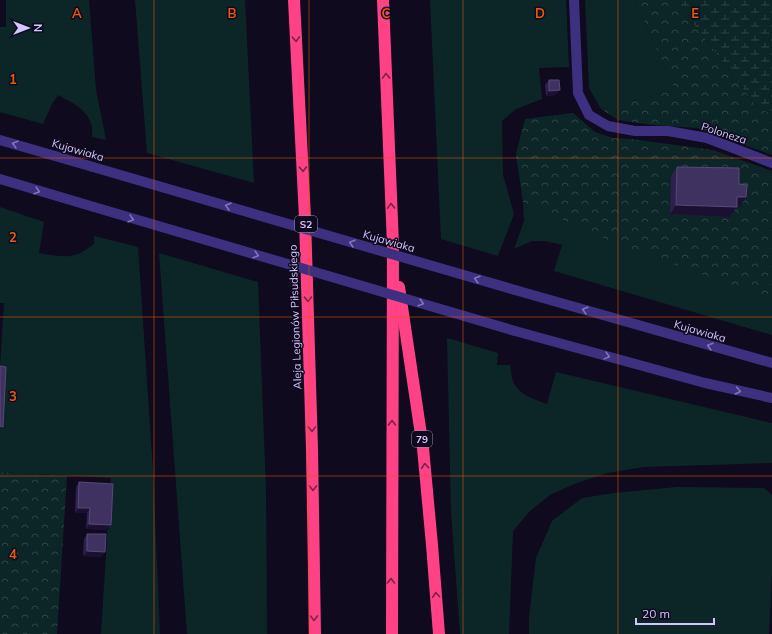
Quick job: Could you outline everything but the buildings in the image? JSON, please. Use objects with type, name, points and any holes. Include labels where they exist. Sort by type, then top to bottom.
[{"type":"highway","name":"Aleja Legionów Piłsudskiego","points":[[294,0],[306,218],[315,634]]},
{"type":"highway","points":[[383,0],[393,245],[392,634]]},
{"type":"highway","name":"79","points":[[393,245],[423,448],[439,634]]},
{"type":"street","name":"Poloneza","points":[[574,0],[578,93],[589,115],[608,126],[635,131],[668,131],[707,138],[772,163]]},
{"type":"street","name":"Kujawiaka","points":[[0,140],[772,363]]},
{"type":"street","points":[[0,179],[516,331],[705,384],[772,398]]},
{"type":"green space","points":[[6,0],[89,0],[96,90],[106,140],[92,137],[92,126],[86,114],[78,106],[58,95],[43,124],[0,112],[0,27],[6,27]]},
{"type":"green space","points":[[135,0],[245,0],[254,183],[147,153]]},
{"type":"green space","points":[[430,0],[566,0],[569,67],[539,68],[542,99],[516,109],[502,121],[503,175],[514,214],[498,256],[441,239]]},
{"type":"green space","points":[[585,0],[635,0],[675,90],[601,109],[589,88]]},
{"type":"green space","points":[[635,0],[681,0],[690,19],[758,108],[772,114],[772,155],[697,128],[653,125],[618,120],[601,109],[675,90]]},
{"type":"green space","points":[[681,0],[772,0],[772,114],[758,108],[690,19]]},
{"type":"green space","points":[[573,113],[595,132],[613,138],[713,150],[772,171],[772,299],[622,246],[523,202],[516,154],[525,119]]},
{"type":"green space","points":[[523,202],[730,284],[772,299],[772,335],[554,271],[562,245],[545,241],[532,241],[514,249],[524,221]]},
{"type":"green space","points":[[0,207],[44,222],[39,253],[61,256],[77,254],[94,244],[94,236],[138,247],[153,471],[160,634],[101,634],[111,478],[0,472],[0,367],[4,303],[0,303]]},
{"type":"green space","points":[[159,253],[258,282],[266,491],[267,634],[187,634]]},
{"type":"green space","points":[[447,338],[498,353],[497,365],[510,365],[512,378],[517,388],[526,395],[547,404],[556,372],[772,423],[772,463],[644,467],[607,473],[574,484],[550,495],[530,511],[513,531],[509,634],[460,634],[451,511]]},
{"type":"green space","points":[[0,472],[67,476],[57,634],[0,634]]},
{"type":"green space","points":[[677,487],[764,488],[772,495],[772,572],[769,634],[529,634],[529,617],[536,558],[552,521],[582,498],[614,493]]}]
